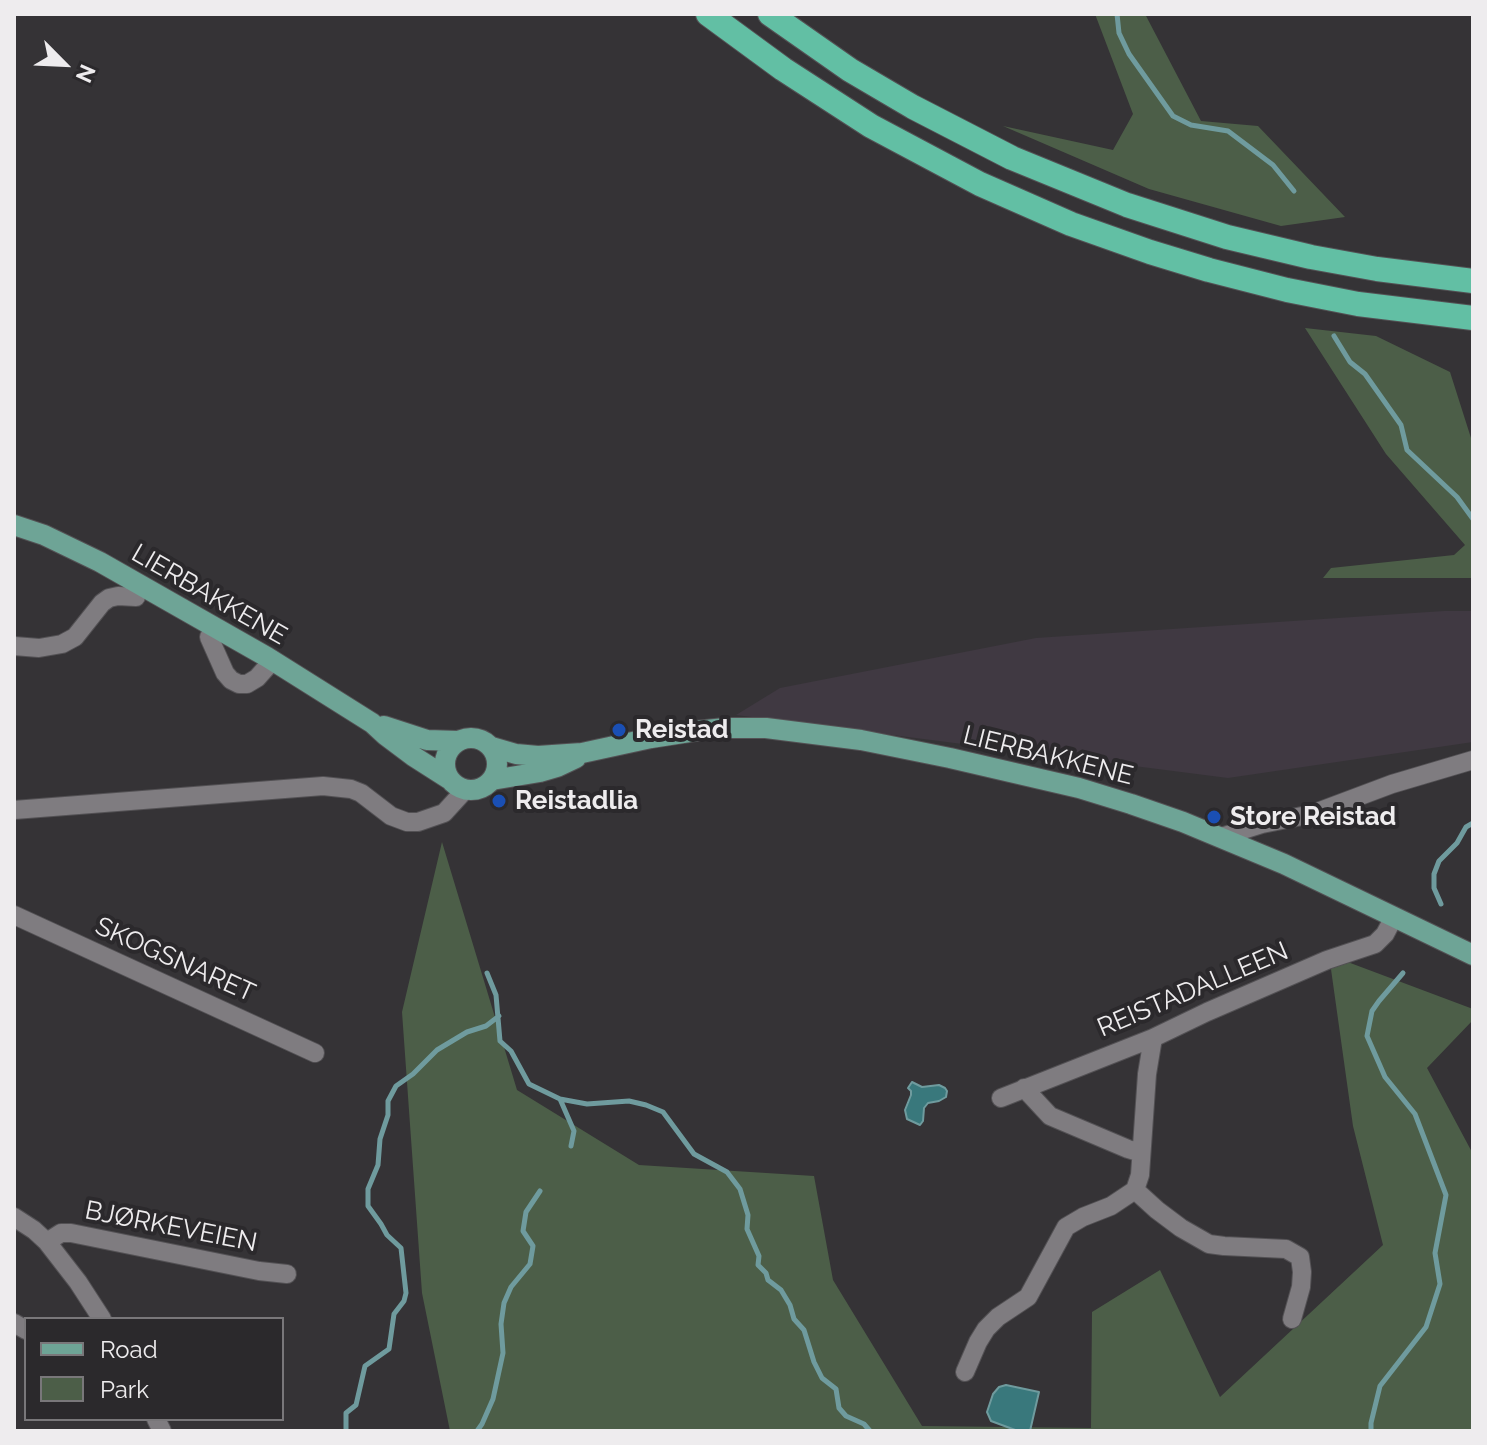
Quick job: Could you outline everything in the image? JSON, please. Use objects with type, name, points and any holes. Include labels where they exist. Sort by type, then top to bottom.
[{"type":"highway","points":[[708,14],[783,69],[871,126],[980,184],[1071,224],[1150,252],[1263,284],[1358,304],[1473,318]]},
{"type":"highway","points":[[770,14],[850,70],[913,107],[1012,158],[1127,205],[1227,237],[1311,257],[1473,281]]},
{"type":"main road","name":"LIERBAKKENE","points":[[14,525],[53,539],[100,562],[273,660],[372,723],[403,749],[457,784]]},
{"type":"main road","name":"LIERBAKKENE","points":[[372,723],[427,740],[458,741]]},
{"type":"main road","name":"LIERBAKKENE","points":[[492,747],[538,756],[582,753],[651,738],[716,729],[766,728],[861,740],[935,755],[1039,778],[1131,804],[1221,837],[1473,955]]},
{"type":"main road","points":[[465,738],[484,741],[492,747],[498,763],[496,772],[481,789],[457,784],[445,767],[451,746],[465,738]]},
{"type":"main road","name":"LIERBAKKENE","points":[[492,780],[557,767],[582,753]]},
{"type":"street","points":[[14,646],[39,648],[62,644],[75,637],[97,608],[109,598],[136,597]]},
{"type":"street","points":[[209,637],[225,673],[239,684],[247,684],[257,678],[273,660]]},
{"type":"street","points":[[1221,837],[1262,824],[1312,814],[1392,784],[1473,760]]},
{"type":"street","points":[[14,810],[323,786],[351,789],[391,816],[418,822],[444,813],[457,784]]},
{"type":"street","name":"SKOGSNARET","points":[[14,915],[315,1053]]},
{"type":"street","name":"REISTADALLEEN","points":[[1001,1098],[1153,1038],[1343,953],[1375,944],[1385,934],[1394,917]]},
{"type":"street","points":[[965,1372],[986,1329],[998,1317],[1022,1302],[1033,1289],[1066,1227],[1111,1206],[1135,1190],[1140,1175],[1147,1074],[1153,1038]]},
{"type":"street","points":[[1024,1088],[1050,1116],[1141,1153]]},
{"type":"street","points":[[1135,1190],[1181,1228],[1209,1244],[1286,1249],[1300,1257],[1301,1287],[1292,1319]]},
{"type":"street","points":[[14,1217],[47,1242],[101,1317]]},
{"type":"street","name":"BJØRKEVEIEN","points":[[47,1242],[61,1233],[71,1233],[287,1274]]},
{"type":"shaded area","points":[[1473,611],[1473,742],[1228,778],[736,715],[780,688],[1036,638]]},
{"type":"green space","points":[[1095,14],[1145,14],[1201,121],[1258,126],[1345,217],[1281,226],[1149,189],[1003,126],[1113,150],[1133,114]]},
{"type":"green space","points":[[1305,328],[1376,336],[1450,372],[1473,441],[1473,578],[1323,578],[1331,568],[1454,555],[1465,545],[1386,454]]},
{"type":"green space","points":[[442,842],[517,1090],[639,1165],[814,1176],[833,1280],[922,1426],[1091,1428],[1092,1312],[1160,1270],[1220,1397],[1383,1245],[1353,1126],[1329,955],[1473,1009],[1473,1020],[1427,1068],[1473,1154],[1473,1431],[450,1431],[422,1293],[402,1012]]},
{"type":"water","points":[[912,1082],[922,1087],[939,1085],[947,1091],[946,1097],[928,1103],[924,1108],[920,1125],[907,1119],[905,1110],[911,1095],[908,1088]]},
{"type":"water","points":[[1006,1385],[1039,1392],[1030,1431],[1018,1431],[991,1421],[987,1412],[993,1394]]},
{"type":"waterway","points":[[1117,14],[1119,33],[1129,54],[1173,116],[1191,125],[1228,131],[1273,165],[1294,191]]},
{"type":"waterway","points":[[1334,336],[1350,362],[1365,374],[1401,425],[1407,450],[1457,497],[1473,519]]},
{"type":"waterway","points":[[1441,904],[1434,888],[1434,874],[1439,861],[1457,843],[1466,827],[1473,823]]},
{"type":"waterway","points":[[487,973],[496,995],[500,1041],[511,1051],[529,1084],[560,1099],[587,1104],[629,1101],[663,1112],[694,1154],[727,1172],[740,1189],[748,1215],[747,1229],[759,1256],[758,1265],[790,1305],[794,1319],[804,1330],[822,1378],[836,1389],[839,1408],[870,1431]]},
{"type":"waterway","points":[[1371,1431],[1380,1386],[1426,1327],[1440,1284],[1435,1253],[1446,1195],[1415,1114],[1385,1077],[1367,1036],[1372,1011],[1403,973]]},
{"type":"waterway","points":[[346,1431],[346,1413],[356,1405],[365,1366],[389,1349],[394,1314],[406,1293],[401,1248],[387,1235],[368,1206],[368,1189],[378,1165],[388,1101],[396,1086],[437,1050],[467,1032],[486,1026],[499,1016]]},
{"type":"waterway","points":[[560,1099],[574,1131],[571,1146]]},
{"type":"waterway","points":[[477,1431],[493,1399],[503,1353],[501,1324],[504,1303],[511,1287],[530,1264],[533,1246],[523,1231],[526,1212],[540,1191]]},
{"type":"place","name":"Reistad","points":[[619,730]]},
{"type":"place","name":"Reistadlia","points":[[499,801]]},
{"type":"place","name":"Store Reistad","points":[[1214,817]]}]
